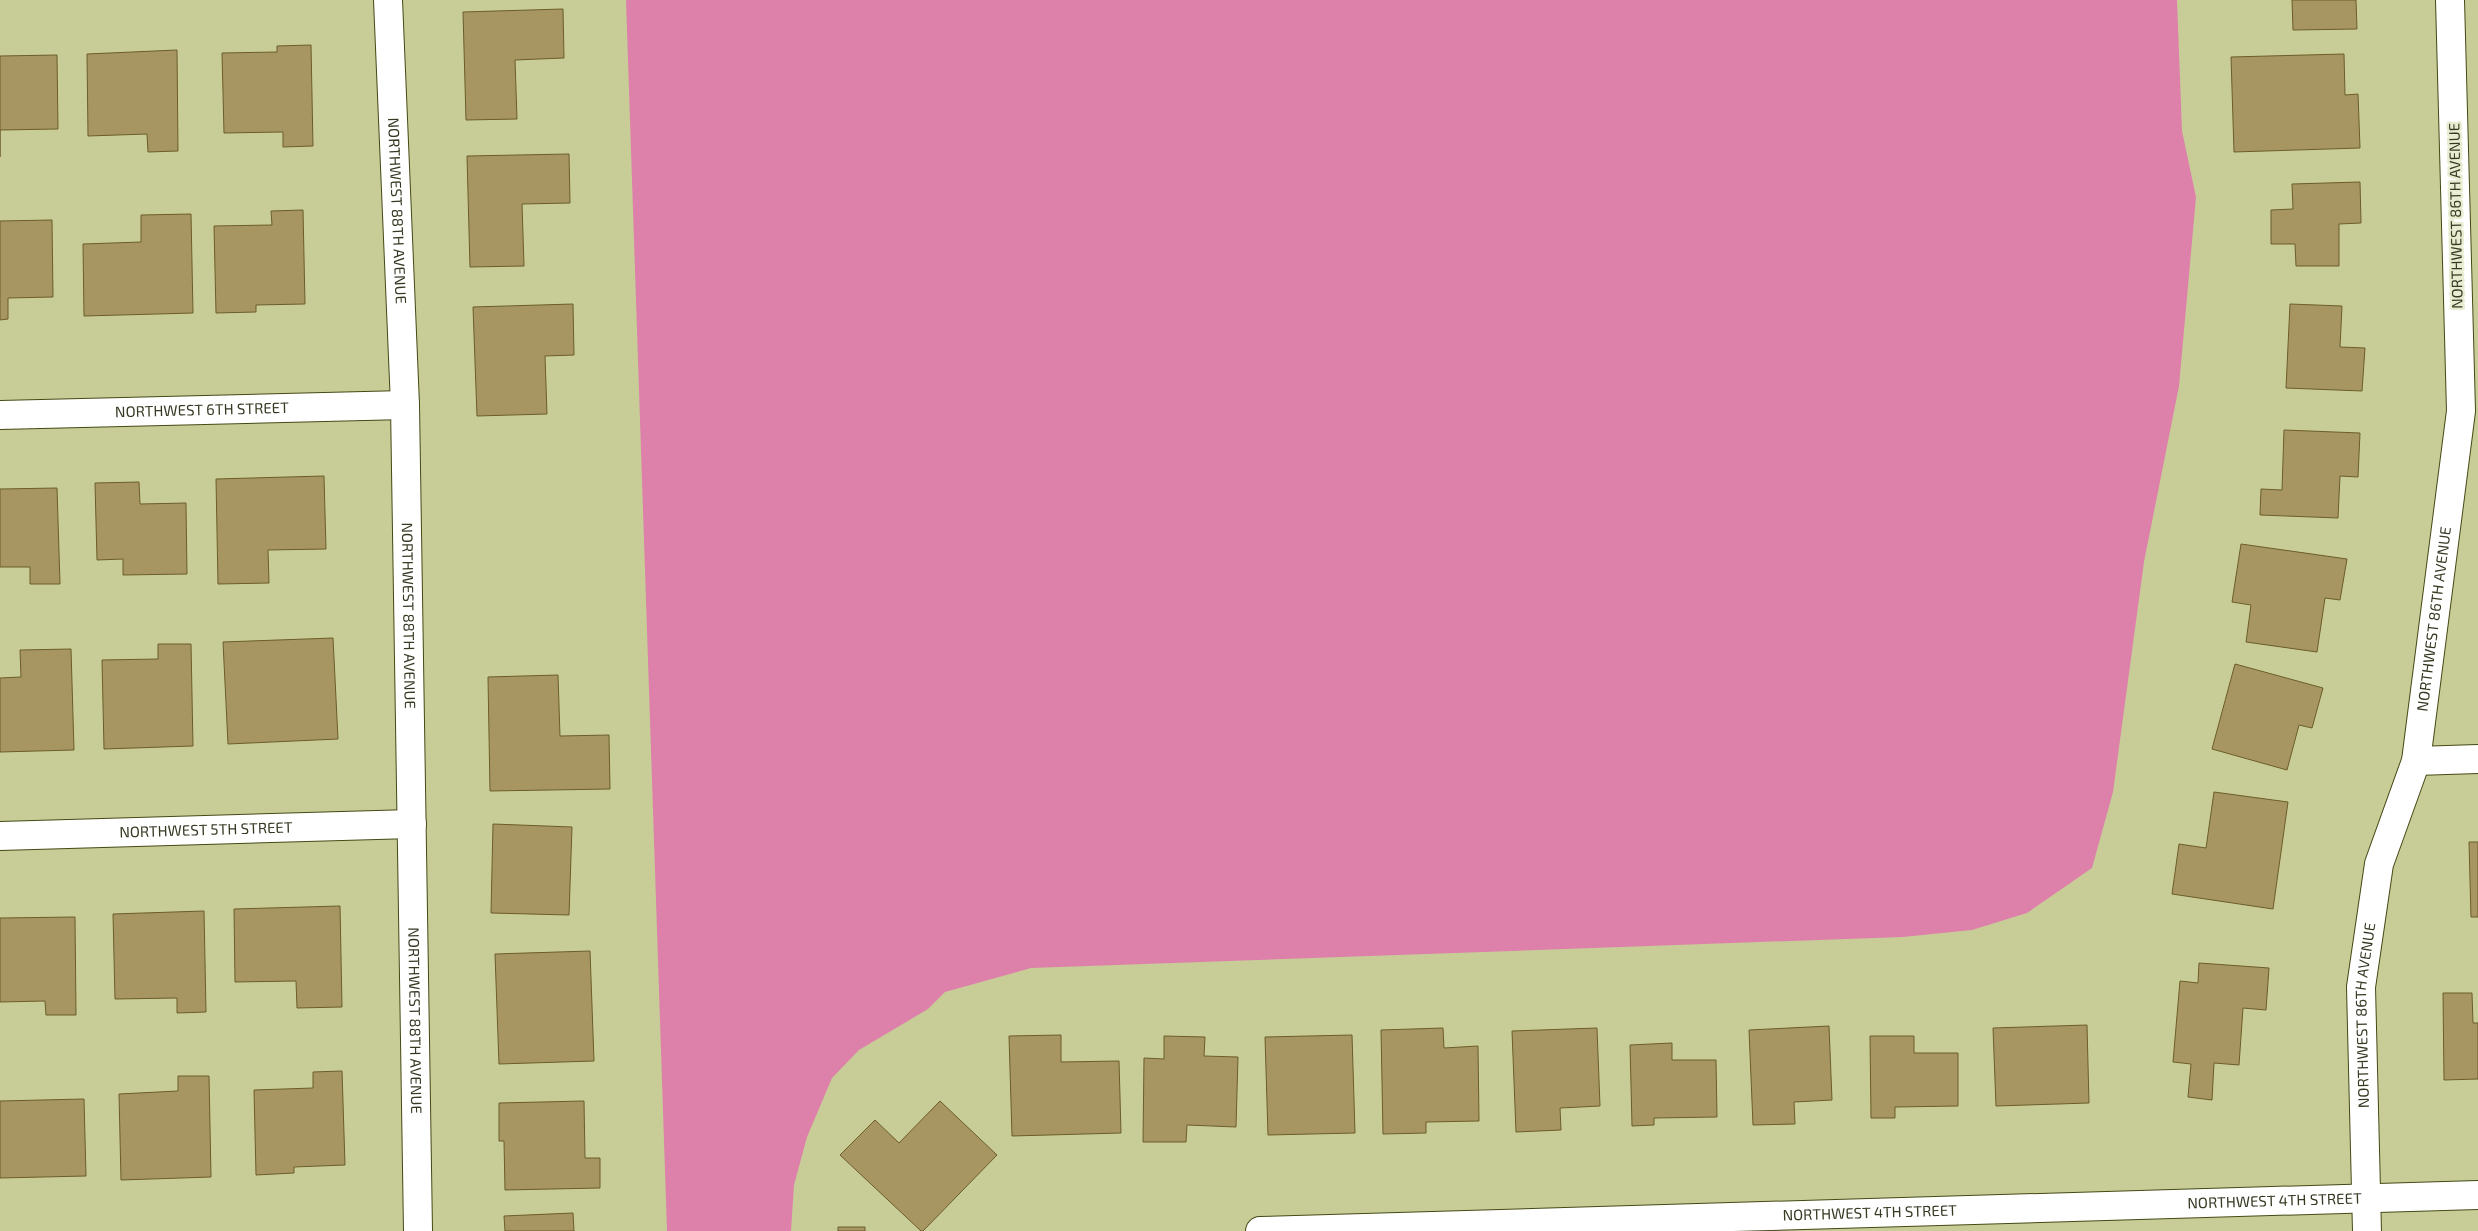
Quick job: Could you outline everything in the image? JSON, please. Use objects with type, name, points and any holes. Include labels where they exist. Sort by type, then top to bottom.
[{"type":"street","name":"NORTHWEST 88TH AVENUE","points":[[388,0],[405,405],[418,1231]]},
{"type":"street","name":"NORTHWEST 86TH AVENUE","points":[[2367,1231],[2361,987],[2379,864],[2416,761],[2461,412],[2450,0]]},
{"type":"street","name":"NORTHWEST 6TH STREET","points":[[0,415],[405,405]]},
{"type":"street","points":[[2416,761],[2478,759]]},
{"type":"street","name":"NORTHWEST 5TH STREET","points":[[0,836],[412,824]]},
{"type":"street","name":"NORTHWEST 4TH STREET","points":[[1260,1231],[2478,1195]]},
{"type":"shaded area","points":[[626,0],[2177,0],[2182,131],[2196,197],[2179,386],[2144,562],[2113,792],[2092,868],[2027,913],[1972,930],[1903,937],[1031,968],[945,992],[928,1009],[859,1050],[832,1078],[807,1137],[794,1185],[791,1231],[667,1231]]},
{"type":"building","points":[[2292,0],[2356,0],[2357,29],[2293,30]]},
{"type":"building","points":[[563,9],[564,58],[515,60],[517,119],[466,120],[463,12]]},
{"type":"building","points":[[311,45],[313,146],[283,147],[283,132],[224,133],[222,53],[277,52],[277,46]]},
{"type":"building","points":[[177,50],[178,151],[148,152],[147,134],[88,136],[87,54]]},
{"type":"building","points":[[2344,54],[2345,95],[2358,94],[2360,148],[2234,152],[2231,57]]},
{"type":"building","points":[[57,55],[58,129],[0,130],[0,56]]},
{"type":"building","points":[[569,154],[570,203],[522,204],[524,266],[470,267],[467,156]]},
{"type":"building","points":[[2360,182],[2361,223],[2339,224],[2339,266],[2296,266],[2295,244],[2271,244],[2271,210],[2293,209],[2292,184]]},
{"type":"building","points":[[303,210],[305,304],[256,305],[256,312],[216,313],[214,226],[272,225],[271,211]]},
{"type":"building","points":[[191,214],[193,313],[84,316],[83,244],[141,242],[141,215]]},
{"type":"building","points":[[52,220],[53,297],[8,298],[8,319],[0,320],[0,221]]},
{"type":"building","points":[[573,304],[574,355],[545,356],[547,414],[477,416],[473,307]]},
{"type":"building","points":[[2290,304],[2342,306],[2340,347],[2365,348],[2362,391],[2286,388]]},
{"type":"building","points":[[2284,430],[2360,433],[2358,477],[2340,476],[2338,518],[2260,515],[2261,489],[2282,490]]},
{"type":"building","points":[[324,476],[326,549],[268,550],[269,583],[218,584],[216,479]]},
{"type":"building","points":[[139,482],[140,504],[186,503],[187,574],[123,575],[123,559],[97,560],[95,483]]},
{"type":"building","points":[[57,488],[60,584],[30,584],[30,567],[0,567],[0,489]]},
{"type":"building","points":[[2241,544],[2347,559],[2340,600],[2325,598],[2317,652],[2246,642],[2251,605],[2232,602]]},
{"type":"building","points":[[333,638],[338,739],[228,744],[223,642]]},
{"type":"building","points":[[158,644],[191,644],[193,746],[104,749],[102,660],[158,659]]},
{"type":"building","points":[[71,649],[74,750],[0,752],[0,678],[21,677],[20,650]]},
{"type":"building","points":[[2235,664],[2323,688],[2312,728],[2299,725],[2287,770],[2212,749]]},
{"type":"building","points":[[558,675],[560,736],[609,735],[610,789],[490,791],[488,677]]},
{"type":"building","points":[[2214,792],[2288,802],[2273,909],[2172,894],[2179,844],[2206,848]]},
{"type":"building","points":[[493,824],[572,827],[569,915],[491,913]]},
{"type":"building","points":[[2469,842],[2478,842],[2478,917],[2471,917]]},
{"type":"building","points":[[340,906],[342,1007],[297,1008],[296,981],[235,982],[234,909]]},
{"type":"building","points":[[204,911],[206,1012],[177,1013],[177,998],[115,999],[113,914]]},
{"type":"building","points":[[75,917],[76,1015],[46,1015],[45,1001],[0,1002],[0,918]]},
{"type":"building","points":[[590,951],[594,1061],[499,1064],[495,954]]},
{"type":"building","points":[[2199,963],[2269,968],[2266,1010],[2243,1008],[2239,1065],[2214,1063],[2212,1100],[2188,1097],[2191,1064],[2173,1062],[2180,981],[2198,983]]},
{"type":"building","points":[[2443,993],[2472,993],[2473,1023],[2478,1023],[2478,1079],[2444,1080]]},
{"type":"building","points":[[2087,1025],[2089,1103],[1996,1106],[1993,1028]]},
{"type":"building","points":[[1829,1026],[1832,1100],[1794,1102],[1795,1124],[1753,1125],[1749,1030]]},
{"type":"building","points":[[1443,1028],[1444,1048],[1478,1046],[1479,1121],[1426,1122],[1426,1133],[1383,1134],[1381,1030]]},
{"type":"building","points":[[1597,1028],[1600,1106],[1560,1108],[1561,1130],[1516,1132],[1512,1031]]},
{"type":"building","points":[[1061,1035],[1061,1062],[1119,1061],[1121,1133],[1012,1136],[1009,1036]]},
{"type":"building","points":[[1352,1035],[1355,1133],[1268,1135],[1265,1037]]},
{"type":"building","points":[[1164,1036],[1205,1037],[1204,1056],[1238,1057],[1236,1127],[1187,1125],[1186,1142],[1143,1142],[1144,1058],[1164,1059]]},
{"type":"building","points":[[1870,1036],[1914,1036],[1914,1053],[1958,1053],[1958,1106],[1895,1107],[1895,1118],[1871,1118]]},
{"type":"building","points":[[1672,1043],[1672,1060],[1716,1060],[1717,1117],[1654,1118],[1654,1125],[1632,1126],[1630,1045]]},
{"type":"building","points":[[342,1071],[345,1165],[294,1167],[294,1173],[256,1175],[254,1090],[313,1088],[313,1072]]},
{"type":"building","points":[[178,1076],[209,1076],[211,1177],[121,1180],[119,1094],[178,1091]]},
{"type":"building","points":[[84,1099],[86,1176],[0,1178],[0,1101]]},
{"type":"building","points":[[584,1101],[585,1158],[600,1158],[600,1188],[505,1190],[504,1141],[499,1141],[499,1103]]},
{"type":"building","points":[[940,1101],[997,1155],[921,1231],[840,1155],[875,1120],[899,1143]]},
{"type":"building","points":[[573,1213],[574,1231],[505,1231],[504,1216]]},
{"type":"building","points":[[838,1227],[865,1227],[865,1231],[838,1231]]}]
